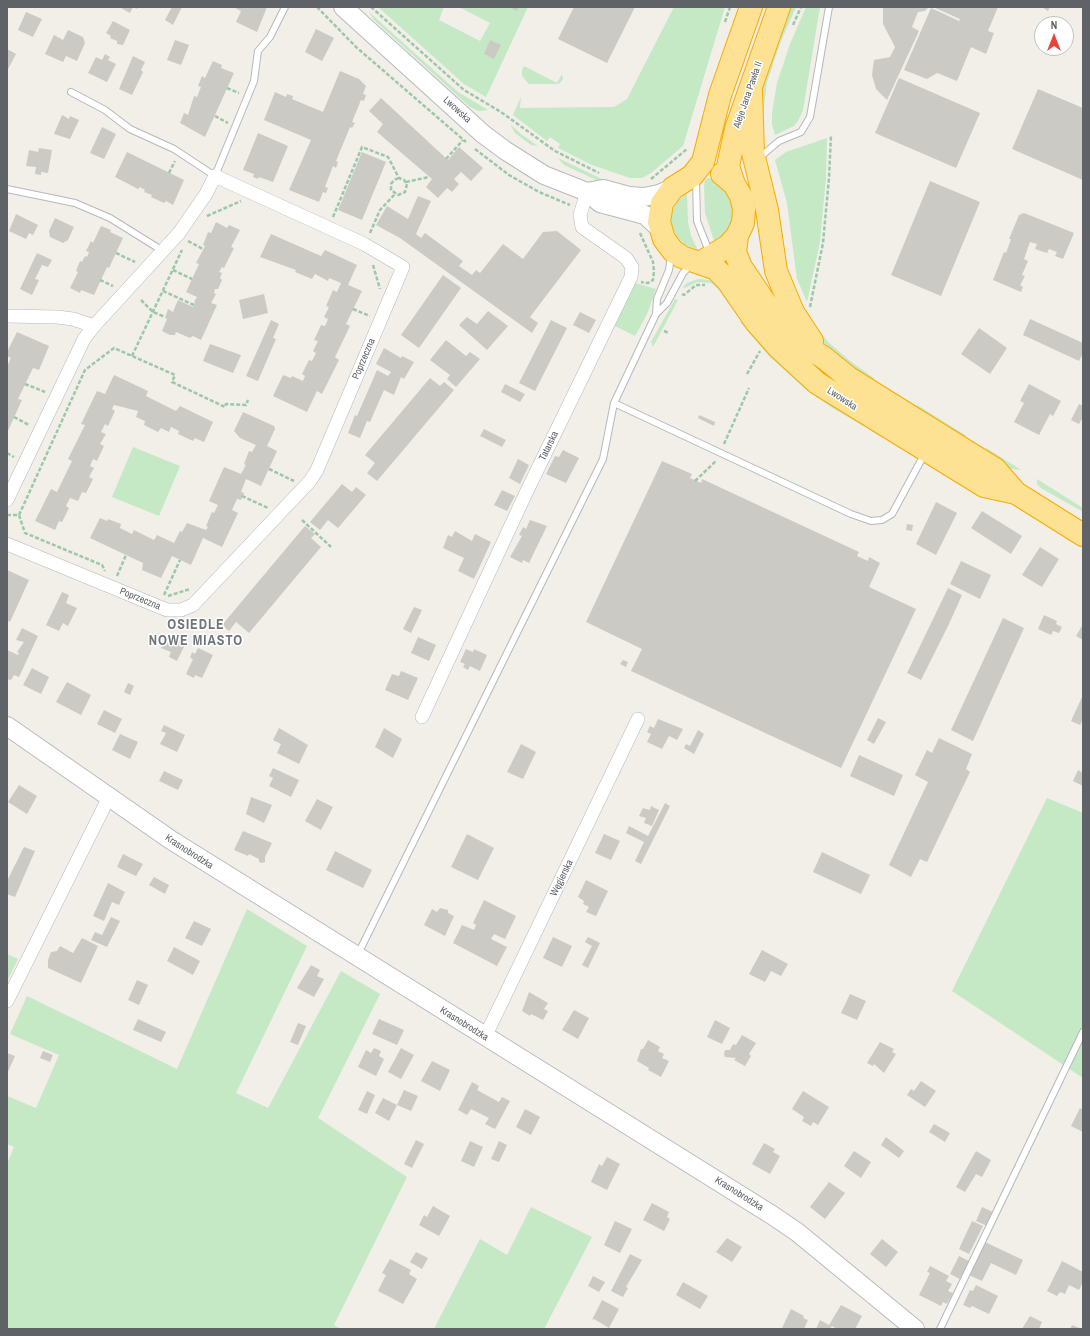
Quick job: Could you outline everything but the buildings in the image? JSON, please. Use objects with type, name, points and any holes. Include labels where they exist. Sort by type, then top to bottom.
[{"type":"highway","points":[[737,236],[707,267],[682,257],[665,238],[660,210],[665,198],[673,188],[696,172],[702,162],[720,95],[751,7]]},
{"type":"highway","name":"Aleje Jana Pawła II","points":[[737,236],[743,223],[744,209],[741,196],[730,175],[729,157],[740,114],[751,90],[759,61],[779,7]]},
{"type":"highway","points":[[751,90],[751,131],[755,165],[766,210],[772,256],[781,286],[793,312],[823,357]]},
{"type":"highway","points":[[696,172],[710,170],[717,171],[734,184]]},
{"type":"highway","name":"Lwowska","points":[[737,236],[735,252],[737,260],[780,322],[801,344],[823,357],[849,378],[995,469],[1016,493],[1083,535]]},
{"type":"highway","name":"Lwowska","points":[[707,267],[727,280],[768,335],[804,372],[846,402],[984,486],[1016,493]]},
{"type":"street","name":"Lwowska","points":[[350,9],[494,143],[544,175],[587,192],[600,203],[645,215],[665,238]]},
{"type":"street","name":"Poprzeczna","points":[[7,544],[167,610],[178,611],[193,605],[310,481],[322,462],[403,267],[364,244],[215,176]]},
{"type":"street","points":[[7,500],[77,350],[94,326],[163,251],[195,212],[215,176]]},
{"type":"street","name":"Lwowska","points":[[587,192],[603,189],[629,196],[644,197],[659,194],[673,188]]},
{"type":"street","name":"Tatarska","points":[[422,717],[526,493],[631,277],[632,267],[626,258],[582,227],[580,215],[587,192]]},
{"type":"street","points":[[7,316],[57,317],[73,319],[94,326]]},
{"type":"street","name":"Węgierska","points":[[485,1037],[638,719]]},
{"type":"street","name":"Krasnobrodzka","points":[[7,726],[171,840],[357,958],[785,1224],[915,1329]]},
{"type":"street","points":[[7,1001],[109,797]]},
{"type":"lane","points":[[71,92],[105,110],[130,129],[174,149],[215,176],[254,81],[258,51],[270,37],[285,7]]},
{"type":"lane","points":[[755,165],[769,148],[779,141],[800,132],[810,117],[829,7]]},
{"type":"lane","points":[[357,958],[603,459],[614,403],[656,314],[670,299],[687,268],[707,267],[697,221],[696,172]]},
{"type":"lane","points":[[7,190],[74,204],[110,218],[163,251]]},
{"type":"lane","points":[[656,314],[657,299],[671,264],[665,238]]},
{"type":"lane","points":[[614,403],[830,504],[871,521],[882,520],[892,514],[926,450]]},
{"type":"lane","points":[[940,1329],[1083,1032]]},
{"type":"path","points":[[371,7],[464,90],[501,112],[555,151],[602,175]]},
{"type":"path","points":[[723,29],[730,7]]},
{"type":"path","points":[[227,88],[241,94]]},
{"type":"path","points":[[215,116],[229,123]]},
{"type":"path","points":[[808,309],[810,307],[823,243],[831,135]]},
{"type":"path","points":[[446,159],[464,140]]},
{"type":"path","points":[[646,182],[683,154],[689,143]]},
{"type":"path","points":[[332,220],[362,147],[388,158],[399,178],[406,182],[429,177]]},
{"type":"path","points":[[395,194],[391,190],[391,184],[394,180],[399,178]]},
{"type":"path","points":[[364,244],[380,210],[395,194],[405,192],[407,187],[406,182]]},
{"type":"path","points":[[206,216],[241,201],[248,205]]},
{"type":"path","points":[[132,356],[173,270],[192,235]]},
{"type":"path","points":[[188,241],[203,249]]},
{"type":"path","points":[[116,253],[139,264]]},
{"type":"path","points":[[372,258],[380,291]]},
{"type":"path","points":[[684,295],[696,285],[707,267]]},
{"type":"path","points":[[173,270],[192,279]]},
{"type":"path","points":[[100,280],[115,287]]},
{"type":"path","points":[[163,291],[194,305]]},
{"type":"path","points":[[141,300],[153,312],[165,317]]},
{"type":"path","points":[[353,309],[374,318]]},
{"type":"path","points":[[664,331],[668,333]]},
{"type":"path","points":[[108,578],[102,565],[25,533],[19,515],[85,370],[114,348],[175,375],[172,382],[225,407],[226,404],[246,405],[248,400]]},
{"type":"path","points":[[747,374],[760,350]]},
{"type":"path","points":[[25,384],[45,393]]},
{"type":"path","points":[[723,446],[750,388]]},
{"type":"path","points":[[14,417],[30,425]]},
{"type":"path","points":[[7,454],[15,457]]},
{"type":"path","points":[[695,481],[715,464],[717,459]]},
{"type":"path","points":[[269,469],[298,483]]},
{"type":"path","points":[[242,496],[272,510]]},
{"type":"path","points":[[7,515],[19,515]]},
{"type":"path","points":[[302,520],[332,547]]},
{"type":"path","points":[[115,580],[126,555]]},
{"type":"path","points":[[180,560],[163,597],[196,587]]},
{"type":"green space","points":[[378,7],[444,7],[439,20],[480,41],[490,23],[459,7],[528,7],[486,97],[464,84]]},
{"type":"green space","points":[[674,7],[725,7],[683,146],[651,173],[642,178],[630,178],[592,165],[558,148],[560,144],[550,137],[547,141],[513,115],[521,97],[520,108],[614,107],[627,99]]},
{"type":"green space","points":[[789,7],[796,7],[781,41],[767,82],[762,123],[760,94]]},
{"type":"green space","points":[[806,7],[820,7],[803,110],[794,126],[775,135],[772,124],[772,113],[777,83],[790,44]]},
{"type":"green space","points":[[369,12],[458,92],[488,110],[479,111],[470,107],[374,20]]},
{"type":"green space","points":[[524,66],[557,83],[562,74],[563,79],[559,84],[529,84],[522,76]]},
{"type":"green space","points":[[510,124],[538,146],[531,145],[515,133]]},
{"type":"green space","points":[[827,138],[826,177],[820,242],[807,302],[797,279],[787,203],[775,160],[786,152]]},
{"type":"green space","points":[[558,158],[606,181],[605,184],[564,165]]},
{"type":"green space","points":[[708,178],[714,179],[727,188],[736,220],[716,247],[705,213],[704,188],[705,180]]},
{"type":"green space","points":[[687,193],[688,222],[691,236],[698,250],[684,244],[672,227],[671,218],[673,209],[678,201]]},
{"type":"green space","points":[[698,279],[709,280],[719,286],[734,308],[730,306],[720,291],[711,283],[697,282],[685,288],[683,287],[687,283]]},
{"type":"green space","points":[[635,283],[656,289],[647,314],[635,336],[613,325]]},
{"type":"green space","points":[[797,295],[811,320],[828,342],[850,361],[875,379],[867,379],[831,351],[816,335]]},
{"type":"green space","points":[[675,299],[678,300],[653,347],[651,342]]},
{"type":"green space","points":[[743,320],[884,435],[882,437],[831,407],[804,388],[769,356],[740,322]]},
{"type":"green space","points":[[917,405],[967,436],[960,436],[913,408]]},
{"type":"green space","points":[[133,447],[180,466],[159,516],[112,497]]},
{"type":"green space","points":[[985,447],[1021,470],[1012,469],[990,456]]},
{"type":"green space","points":[[1037,479],[1083,508],[1083,512],[1041,488],[1037,484]]},
{"type":"green space","points":[[1047,798],[1083,813],[1083,1078],[952,991]]},
{"type":"green space","points":[[247,909],[307,946],[236,1093],[268,1108],[341,971],[380,994],[318,1118],[407,1177],[334,1325],[341,1329],[7,1329],[7,1164],[14,1147],[7,1144],[7,1096],[36,1108],[59,1055],[10,1034],[27,996],[177,1069]]},
{"type":"green space","points":[[7,954],[18,959],[7,981]]},
{"type":"green space","points":[[531,1207],[592,1237],[544,1329],[434,1329],[480,1239],[507,1255]]},
{"type":"district","name":"OSIEDLE NOWE MIASTO","points":[[196,634]]}]
